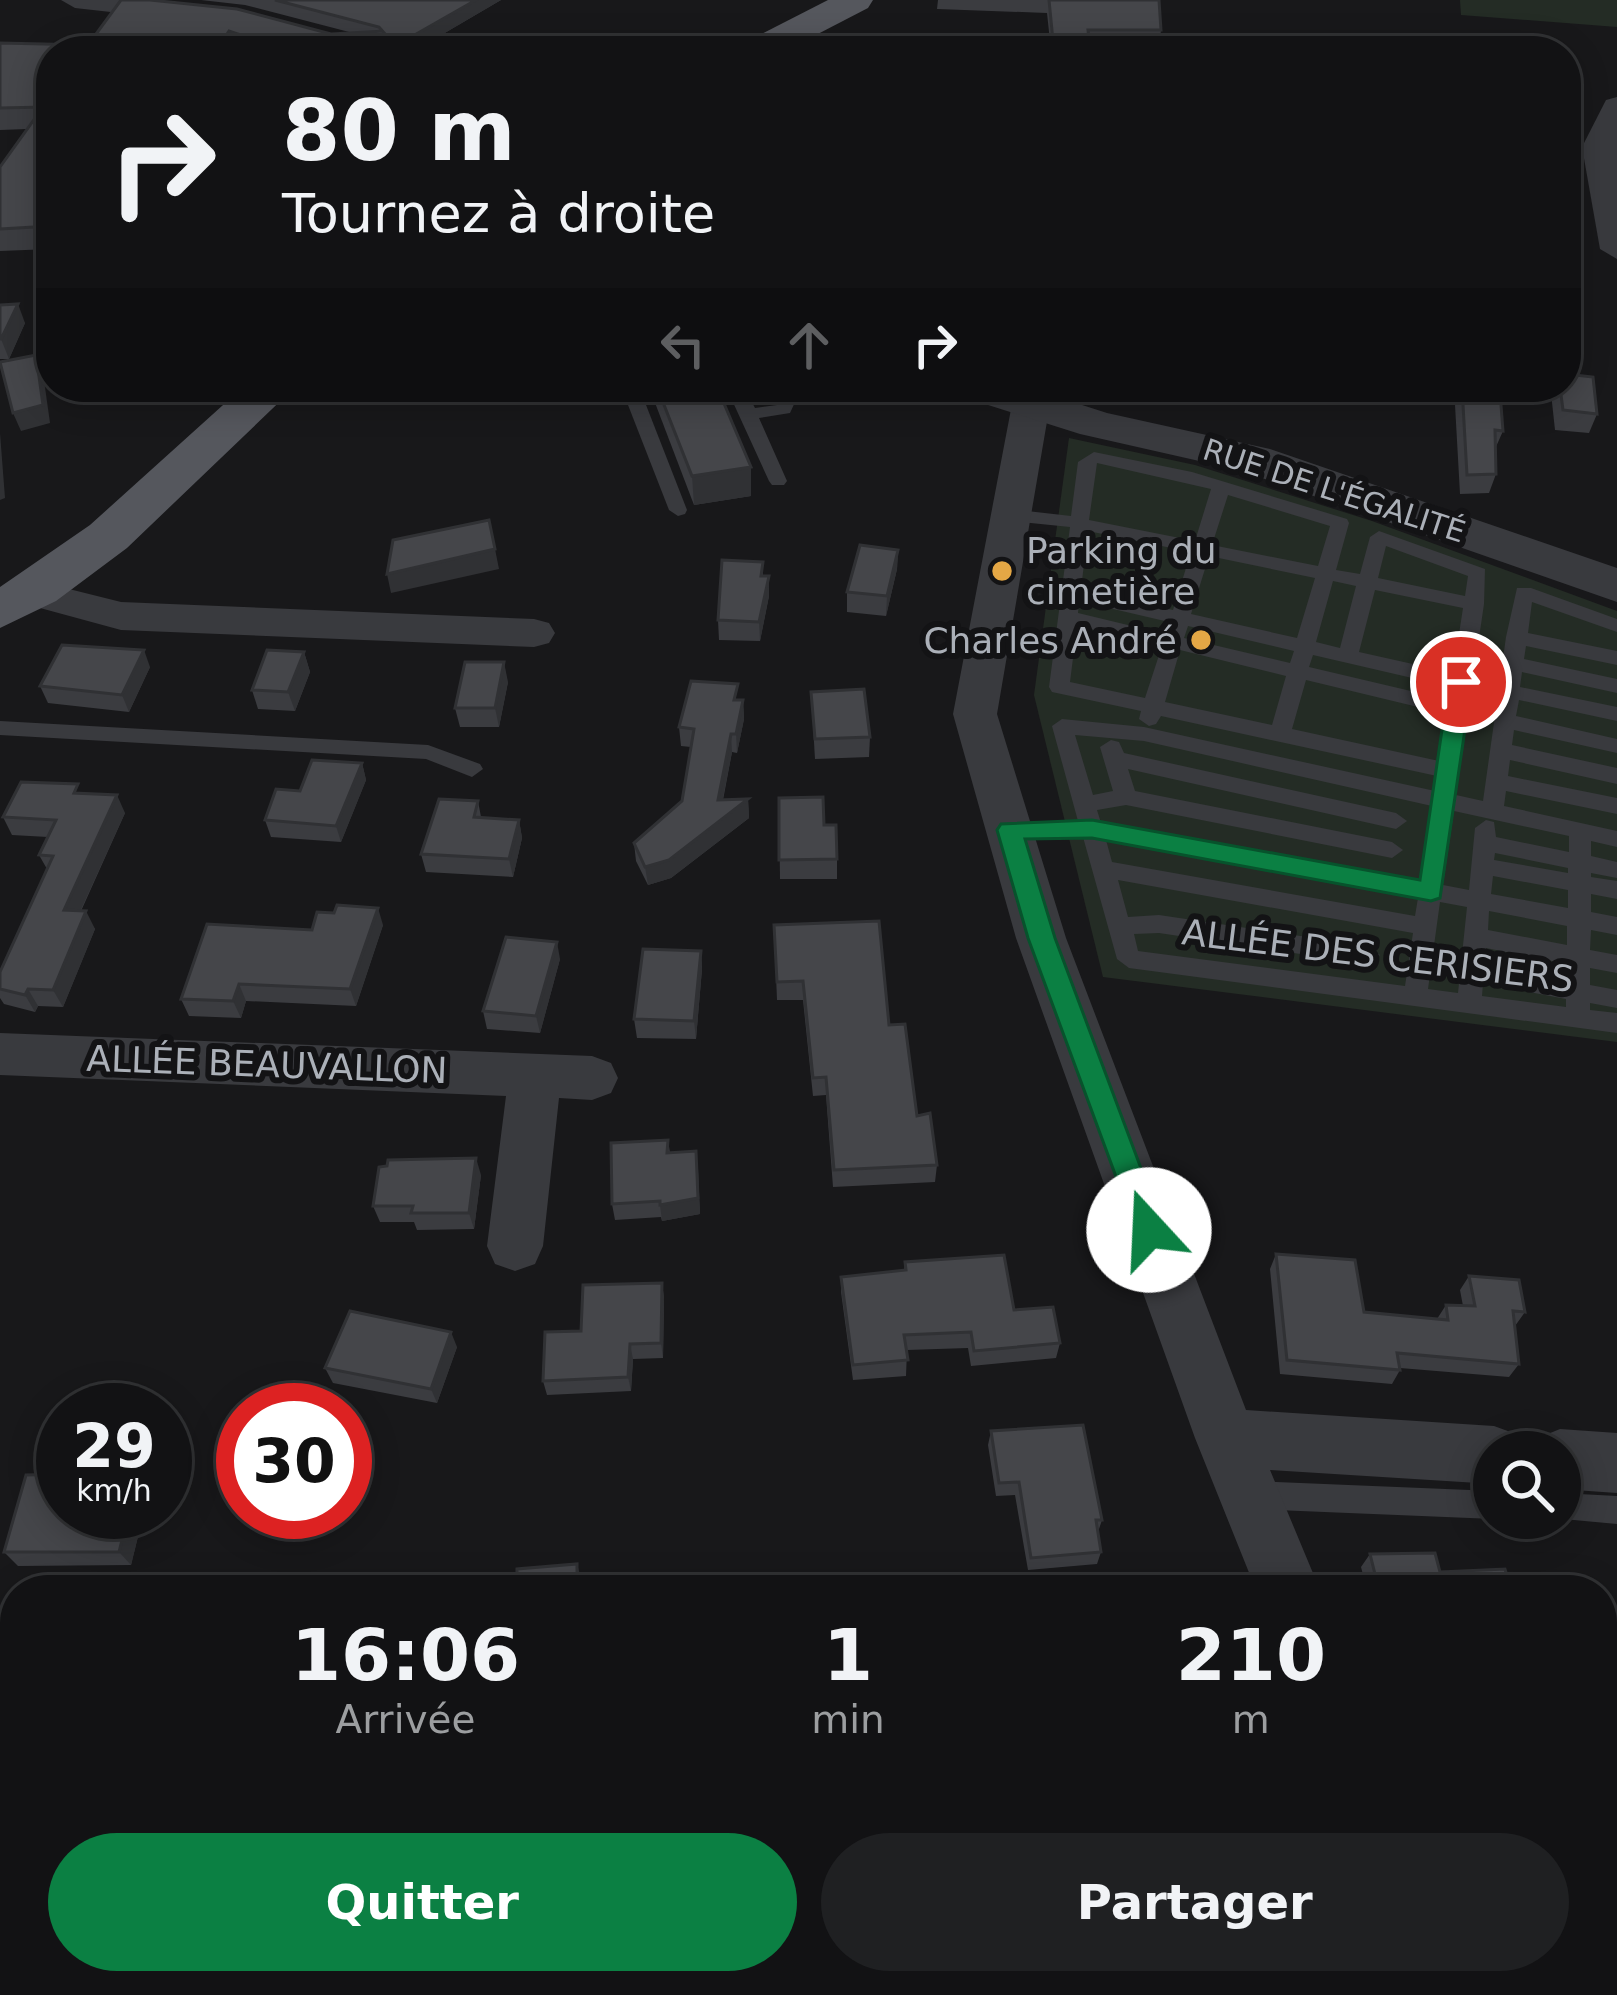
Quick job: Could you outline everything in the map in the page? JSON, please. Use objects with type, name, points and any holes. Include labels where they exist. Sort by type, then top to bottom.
[{"type":"main road","points":[[801,36],[855,0]]},
{"type":"main road","points":[[805,36],[872,0]]},
{"type":"main road","points":[[16,601],[129,517],[245,402]]},
{"type":"street","points":[[75,0],[202,13]]},
{"type":"street","points":[[1617,106],[1597,148],[1617,249]]},
{"type":"street","name":"RUE DE L'ÉGALITÉ","points":[[1025,402],[1252,459],[1617,586]]},
{"type":"street","points":[[1031,404],[975,714],[1042,938],[1226,1438],[1282,1575]]},
{"type":"street","points":[[16,601],[121,616],[534,633]]},
{"type":"street","name":"ALLÉE BEAUVALLON","points":[[0,1054],[592,1078]]},
{"type":"street","points":[[515,1246],[535,1075]]},
{"type":"street","points":[[1226,1438],[1473,1454]]},
{"type":"street","points":[[1581,1461],[1617,1463]]},
{"type":"lane","points":[[636,402],[678,510]]},
{"type":"lane","points":[[742,402],[778,481]]},
{"type":"lane","points":[[748,414],[784,409],[787,402]]},
{"type":"lane","points":[[1280,734],[1340,523],[1221,486],[1094,457],[1087,462],[1059,687],[1446,770]]},
{"type":"lane","points":[[1144,734],[1221,486]]},
{"type":"lane","points":[[1010,515],[1474,604]]},
{"type":"lane","points":[[1348,656],[1378,537],[1478,573],[1415,996]]},
{"type":"lane","points":[[1070,592],[1461,682]]},
{"type":"lane","points":[[1469,1004],[1487,837],[1524,592],[1617,626]]},
{"type":"lane","points":[[1067,617],[1456,709]]},
{"type":"lane","points":[[1516,638],[1617,658]]},
{"type":"lane","points":[[1512,663],[1617,686]]},
{"type":"lane","points":[[1508,691],[1617,715]]},
{"type":"lane","points":[[1504,721],[1617,746]]},
{"type":"lane","points":[[1369,955],[1160,924],[1120,926],[1062,726],[1144,734],[1445,801],[1487,837],[1617,890]]},
{"type":"lane","points":[[0,728],[428,752],[472,769]]},
{"type":"lane","points":[[1107,731],[1126,797]]},
{"type":"lane","points":[[1500,750],[1617,776]]},
{"type":"lane","points":[[1115,759],[1267,793],[1396,814],[1387,884]]},
{"type":"lane","points":[[1246,974],[1246,937],[1272,763]]},
{"type":"lane","points":[[1496,781],[1617,806]]},
{"type":"lane","points":[[1085,804],[1126,797],[1391,850]]},
{"type":"lane","points":[[1010,830],[1092,829],[1617,926]]},
{"type":"lane","points":[[1487,837],[1580,831],[1617,839]]},
{"type":"lane","points":[[1578,1005],[1580,831]]},
{"type":"lane","points":[[1104,868],[1426,927]]},
{"type":"lane","points":[[1579,873],[1617,870]]},
{"type":"lane","points":[[1369,990],[1372,917]]},
{"type":"lane","name":"ALLÉE DES CERISIERS","points":[[1120,926],[1129,958],[1469,1004],[1578,1005],[1617,1023]]},
{"type":"lane","points":[[1475,937],[1617,964]]},
{"type":"lane","points":[[1472,972],[1578,1005],[1617,999]]},
{"type":"lane","points":[[1250,1496],[1473,1504]]},
{"type":"lane","points":[[1581,1509],[1617,1510]]},
{"type":"shaded area","points":[[1460,0],[1617,0],[1617,27],[1461,15]]},
{"type":"shaded area","points":[[1069,438],[1195,465],[1372,521],[1617,611],[1617,1042],[1103,977],[1034,695]]},
{"type":"building","points":[[121,0],[237,9],[331,34],[384,31],[384,36],[244,36],[229,31],[226,36],[95,36]]},
{"type":"building","points":[[275,0],[476,0],[413,36],[389,36],[379,27]]},
{"type":"building","points":[[1049,0],[1159,0],[1161,30],[1088,30],[1089,36],[1053,36]]},
{"type":"building","points":[[0,43],[36,44],[36,107],[0,108]]},
{"type":"building","points":[[36,117],[36,227],[0,229],[0,167]]},
{"type":"building","points":[[18,304],[1,339],[0,339],[0,305]]},
{"type":"building","points":[[36,355],[36,402],[43,405],[13,413],[0,362]]},
{"type":"building","points":[[1581,376],[1593,377],[1597,414],[1563,410],[1562,402],[1581,402]]},
{"type":"building","points":[[663,402],[723,402],[751,467],[692,476]]},
{"type":"building","points":[[1463,402],[1501,402],[1503,431],[1495,430],[1496,474],[1467,475]]},
{"type":"building","points":[[489,520],[495,549],[387,574],[393,540]]},
{"type":"building","points":[[860,545],[898,550],[887,596],[847,592]]},
{"type":"building","points":[[722,560],[763,562],[761,576],[769,576],[759,622],[718,620]]},
{"type":"building","points":[[62,645],[144,650],[122,695],[40,686]]},
{"type":"building","points":[[267,650],[304,652],[288,692],[252,690]]},
{"type":"building","points":[[465,662],[504,662],[495,708],[455,708]]},
{"type":"building","points":[[691,681],[738,684],[734,700],[743,700],[718,800],[748,799],[669,860],[645,867],[634,843],[682,801],[694,729],[679,727]]},
{"type":"building","points":[[864,689],[870,737],[815,739],[811,692]]},
{"type":"building","points":[[312,760],[362,763],[336,826],[265,820],[276,789],[300,791]]},
{"type":"building","points":[[21,782],[78,784],[74,793],[117,795],[64,910],[86,911],[53,990],[28,989],[25,995],[0,989],[0,972],[53,856],[39,855],[56,820],[3,817]]},
{"type":"building","points":[[823,797],[824,825],[836,825],[837,859],[779,860],[779,798]]},
{"type":"building","points":[[439,799],[478,801],[474,817],[519,820],[509,859],[421,854]]},
{"type":"building","points":[[337,905],[378,908],[350,989],[239,984],[233,1001],[181,999],[207,924],[312,930],[317,912],[334,913]]},
{"type":"building","points":[[879,921],[889,1025],[905,1024],[917,1116],[930,1113],[937,1165],[834,1170],[826,1077],[813,1078],[803,981],[777,982],[774,925]]},
{"type":"building","points":[[506,937],[557,942],[536,1016],[483,1011]]},
{"type":"building","points":[[643,949],[701,951],[694,1021],[634,1019]]},
{"type":"building","points":[[668,1140],[667,1153],[696,1151],[698,1198],[660,1205],[660,1201],[612,1204],[611,1143]]},
{"type":"building","points":[[476,1158],[469,1213],[411,1213],[413,1206],[373,1206],[379,1167],[387,1166],[388,1160]]},
{"type":"building","points":[[1276,1254],[1355,1260],[1364,1312],[1448,1320],[1446,1305],[1475,1306],[1469,1276],[1519,1280],[1525,1312],[1513,1311],[1519,1364],[1397,1353],[1400,1370],[1287,1360]]},
{"type":"building","points":[[1004,1255],[1014,1310],[1053,1307],[1060,1343],[974,1351],[971,1332],[904,1335],[908,1360],[853,1365],[841,1277],[906,1270],[905,1262]]},
{"type":"building","points":[[662,1283],[661,1343],[630,1344],[628,1377],[543,1381],[545,1332],[581,1331],[583,1285]]},
{"type":"building","points":[[350,1311],[451,1332],[431,1389],[325,1368]]},
{"type":"building","points":[[1083,1425],[1102,1520],[1096,1520],[1101,1552],[1031,1558],[1019,1482],[999,1483],[991,1431]]},
{"type":"building","points":[[26,1475],[36,1475],[36,1539],[122,1539],[119,1552],[4,1552]]},
{"type":"building","points":[[1435,1553],[1440,1572],[1505,1569],[1507,1575],[1375,1575],[1370,1554]]},
{"type":"building","points":[[577,1564],[577,1575],[517,1575],[517,1569]]},
{"type":"place","name":"Parking du cimetière","points":[[1002,571]]},
{"type":"place","name":"Charles André","points":[[1201,640]]},
{"type":"route","points":[[1149,1230],[1042,938],[1010,830],[1092,829],[1431,892],[1461,682]]}]
